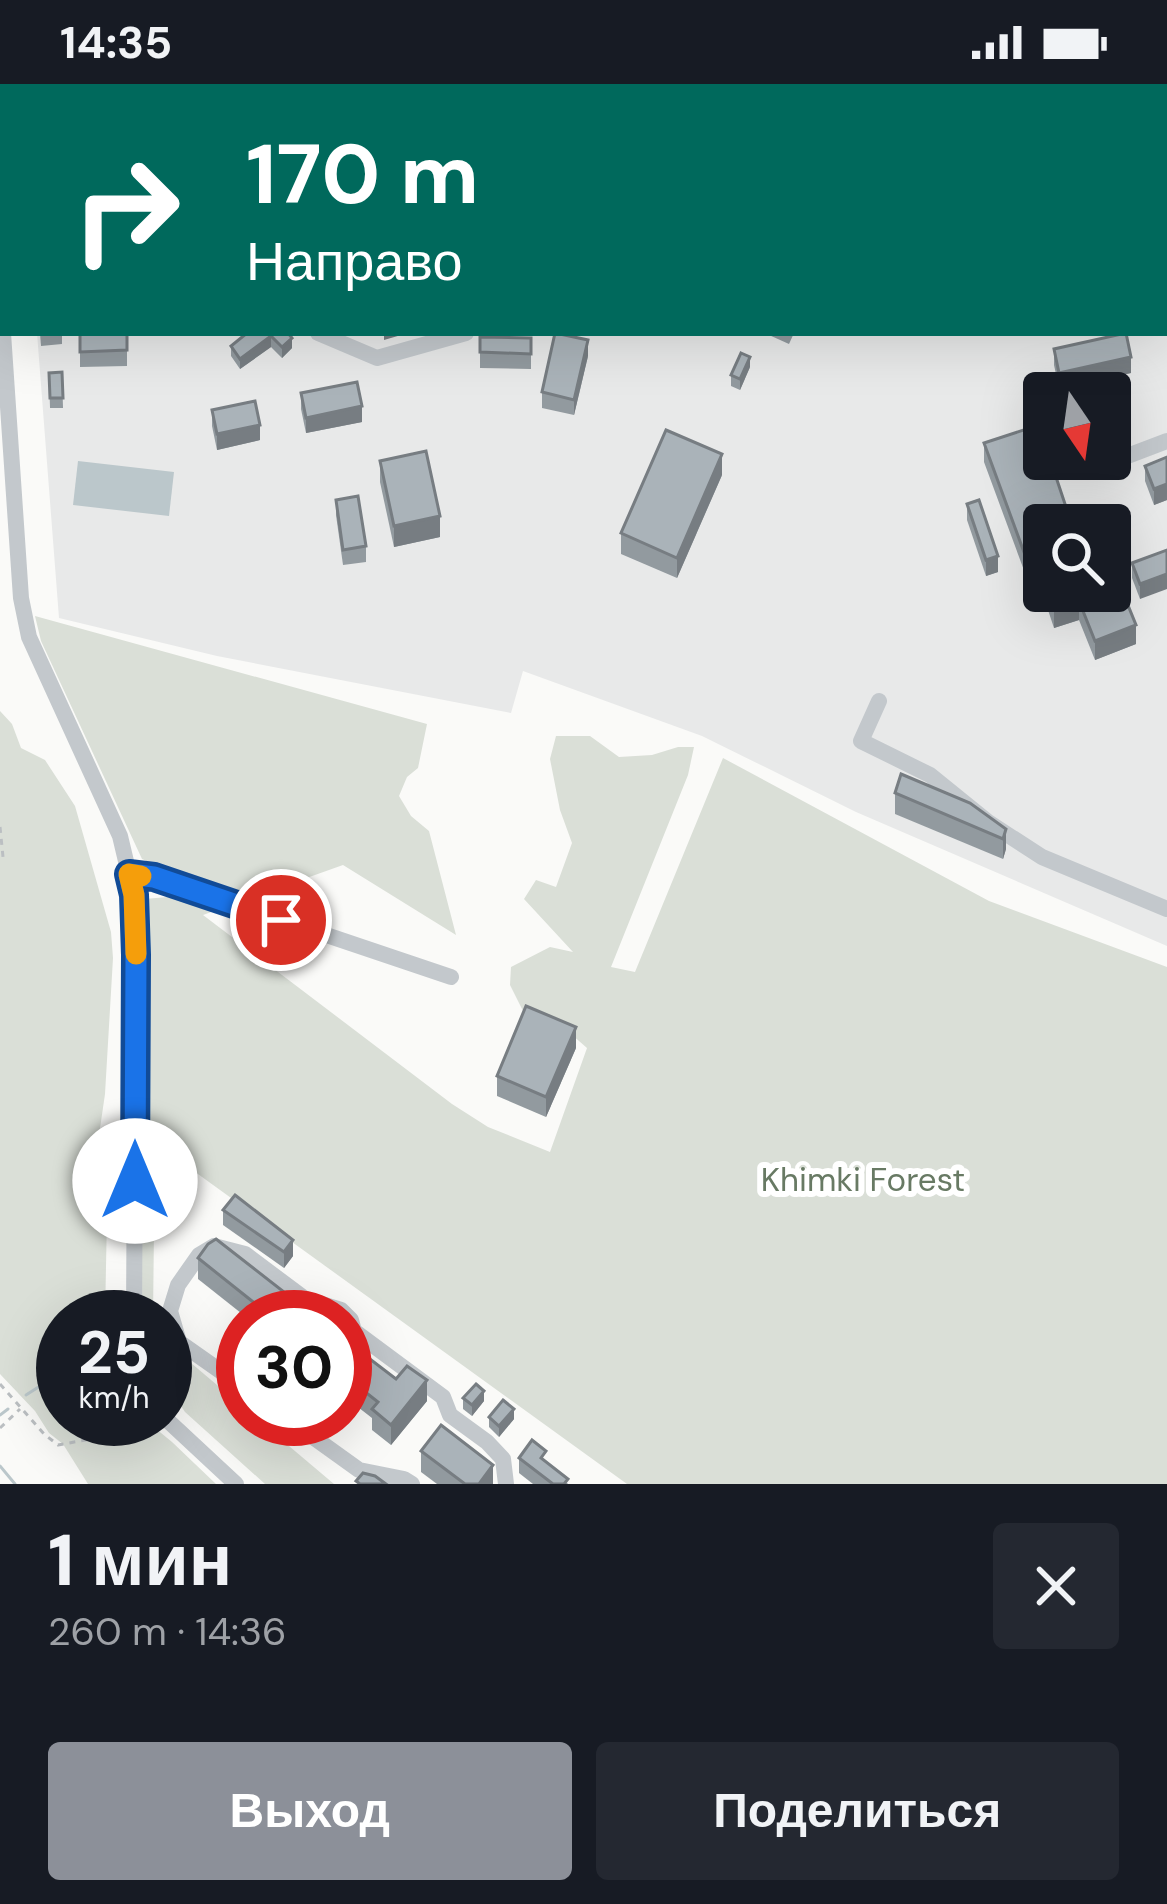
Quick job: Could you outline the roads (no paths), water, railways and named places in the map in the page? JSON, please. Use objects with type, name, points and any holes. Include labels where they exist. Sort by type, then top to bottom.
[{"type":"street","points":[[325,336],[377,358],[455,336]]},
{"type":"street","points":[[3,361],[28,637],[120,836],[134,895],[134,1290]]},
{"type":"street","points":[[1131,455],[1167,441]]},
{"type":"street","points":[[879,700],[861,741],[930,775],[988,822],[1042,856],[1167,909]]},
{"type":"street","points":[[129,874],[154,877],[452,977]]},
{"type":"street","points":[[216,1368],[179,1342],[170,1311],[178,1285],[199,1255],[214,1246],[245,1254],[292,1290]]},
{"type":"street","points":[[372,1344],[443,1397],[450,1415],[488,1442],[503,1459],[506,1484]]},
{"type":"street","points":[[192,1444],[236,1484]]},
{"type":"street","points":[[325,1446],[358,1470],[412,1484]]},
{"type":"waterway","points":[[26,1395],[36,1389]]},
{"type":"waterway","points":[[0,1415],[8,1409]]},
{"type":"waterway","points":[[0,1466],[15,1484]]},
{"type":"park label","name":"Khimki Forest","points":[[863,1179]]}]
